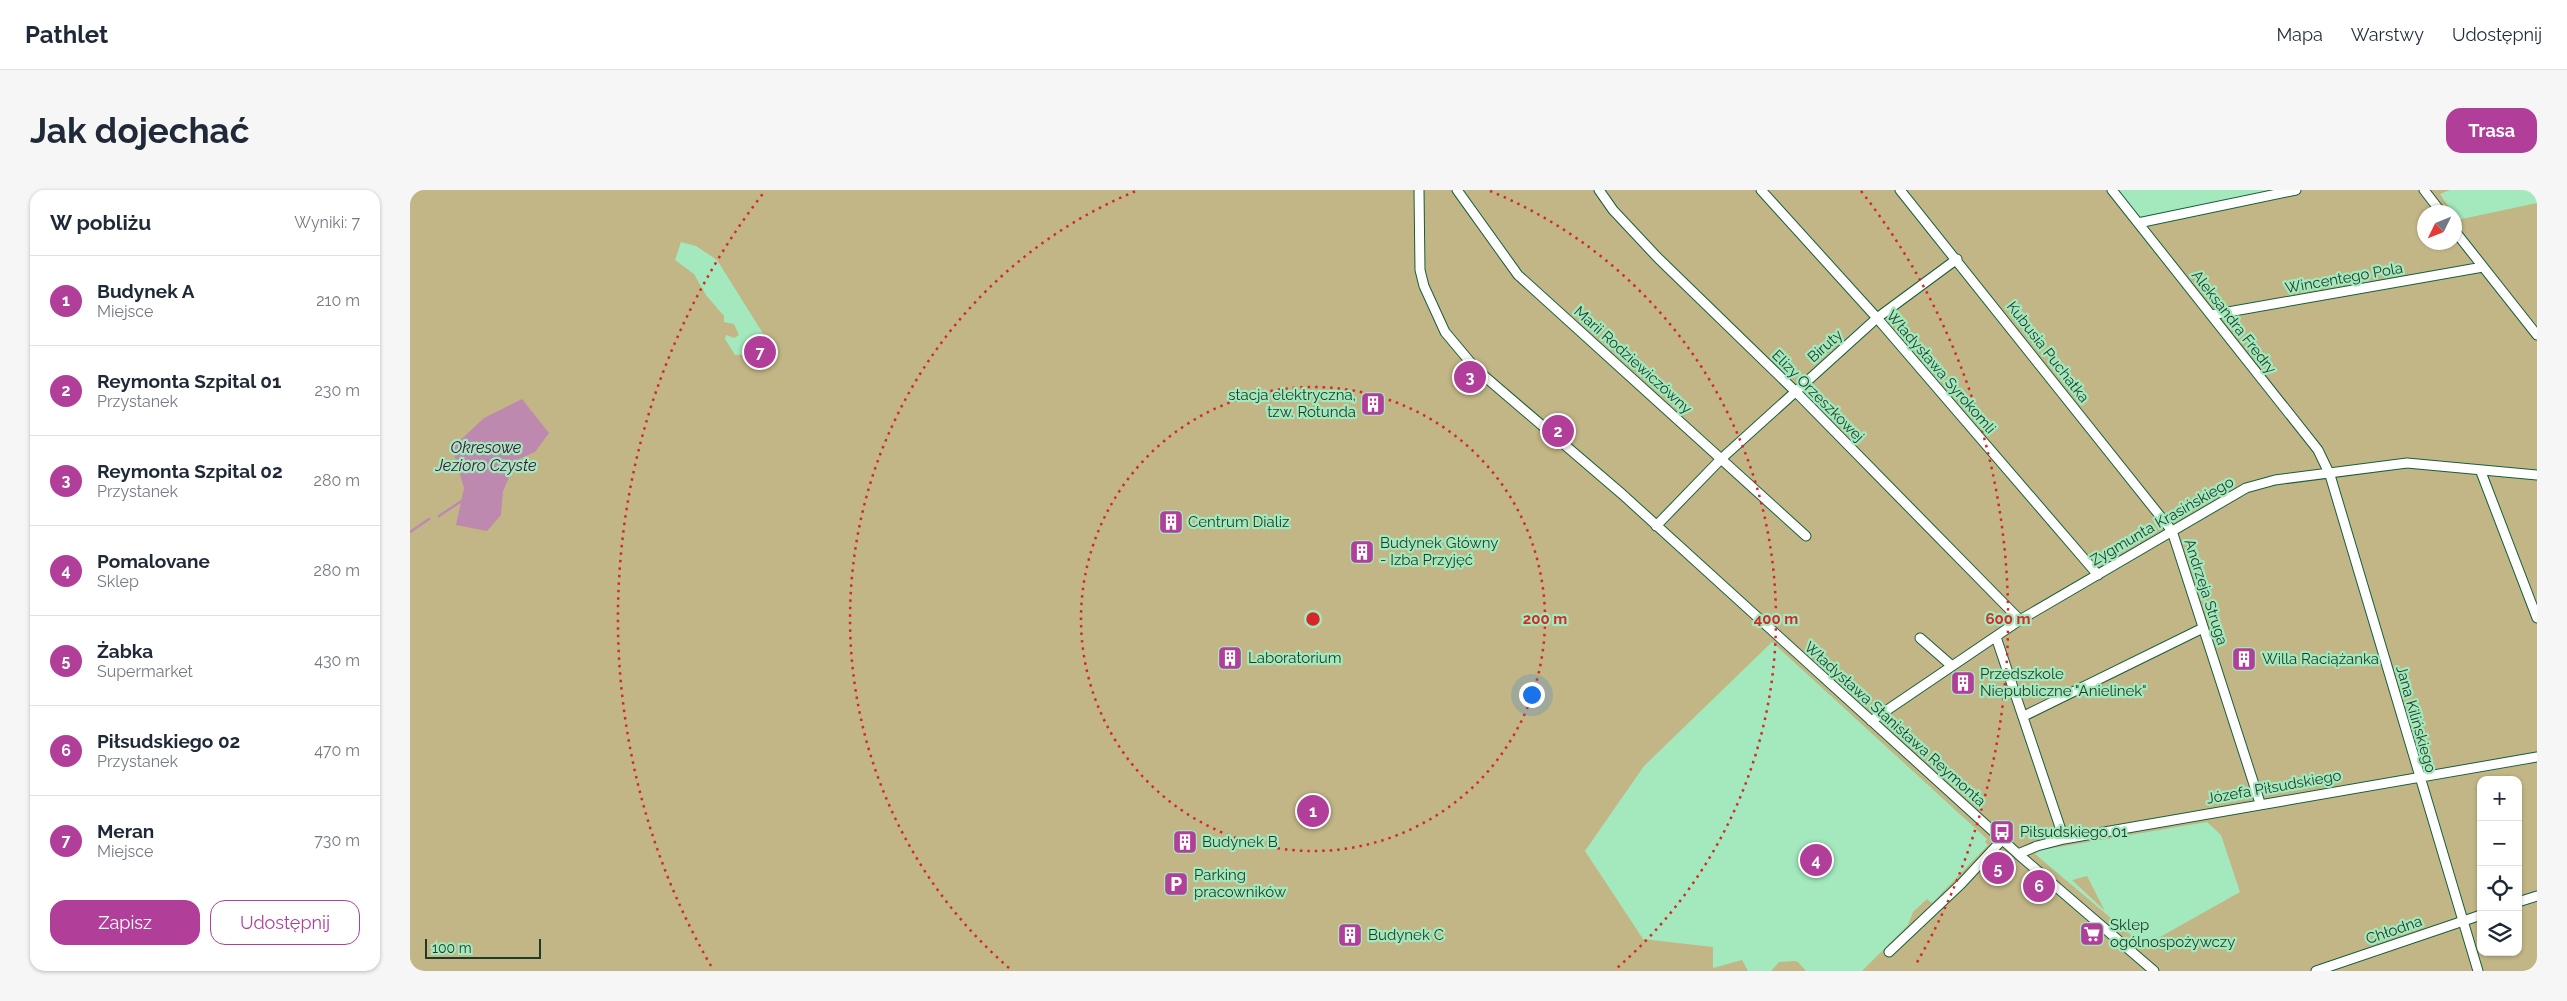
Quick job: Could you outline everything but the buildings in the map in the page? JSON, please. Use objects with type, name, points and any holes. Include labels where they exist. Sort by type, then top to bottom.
[{"type":"street","name":"Władysława Stanisława Reymonta","points":[[1419,190],[1420,270],[1431,306],[1445,332],[1476,369],[1656,526],[2002,840],[2154,971]]},
{"type":"street","name":"Marii Rodziewiczówny","points":[[1457,190],[1518,275],[1806,536]]},
{"type":"street","name":"Elizy Orzeszkowej","points":[[1599,190],[1613,210],[1658,258],[1795,392],[2020,620]]},
{"type":"street","name":"Władysława Syrokomli","points":[[1761,190],[1877,318],[2098,575]]},
{"type":"street","name":"Kubusia Puchatka","points":[[1900,190],[1957,259],[2172,531]]},
{"type":"street","name":"Aleksandra Fredry","points":[[2112,190],[2318,450],[2330,475]]},
{"type":"street","points":[[2138,223],[2296,190]]},
{"type":"street","points":[[2424,190],[2436,205]]},
{"type":"street","points":[[2462,240],[2537,335]]},
{"type":"street","name":"Biruty","points":[[1656,526],[1722,459],[1877,318],[1957,259]]},
{"type":"street","name":"Wincentego Pola","points":[[2211,315],[2483,267]]},
{"type":"street","name":"Zygmunta Krasińskiego","points":[[1871,721],[2020,620],[2246,488],[2275,480],[2330,475],[2407,463],[2481,472],[2537,475]]},
{"type":"street","points":[[2481,472],[2537,618]]},
{"type":"street","name":"Jana Kilińskiego","points":[[2330,475],[2418,776],[2478,971]]},
{"type":"street","name":"Andrzeja Struga","points":[[2172,531],[2260,803]]},
{"type":"street","points":[[2024,716],[2203,628]]},
{"type":"street","points":[[1996,637],[2064,839]]},
{"type":"street","points":[[1920,638],[1952,666]]},
{"type":"street","name":"Józefa Piłsudskiego","points":[[2018,854],[2037,846],[2064,839],[2260,803],[2537,757]]},
{"type":"street","points":[[1889,952],[1961,884],[2002,840]]},
{"type":"street","points":[[2522,901],[2537,896]]},
{"type":"street","name":"Chłodna","points":[[2316,971],[2477,915]]},
{"type":"shaded area","points":[[410,190],[2118,190],[2140,217],[2275,190],[2450,190],[2440,194],[2447,205],[2417,205],[2417,250],[2462,250],[2462,219],[2537,203],[2537,971],[1862,971],[1908,925],[1913,912],[1927,899],[1932,903],[1988,845],[1985,842],[1987,839],[1772,642],[1644,766],[1585,851],[1643,939],[1713,947],[1713,968],[1742,960],[1748,971],[410,971]],"holes":[[[681,242],[696,246],[717,260],[769,343],[759,354],[735,355],[725,339],[726,335],[734,338],[739,335],[734,324],[724,322],[724,316],[706,295],[694,274],[675,260]],[[2207,822],[2221,835],[2240,892],[2144,946],[2035,854],[2041,850]]]},
{"type":"shaded area","points":[[2087,876],[2105,911],[2072,880]]},
{"type":"shaded area","points":[[1795,961],[1806,971],[1771,971],[1779,962]]},
{"type":"water","name":"Okresowe Jezioro Czyste","points":[[522,399],[549,433],[535,452],[517,460],[503,491],[501,515],[487,531],[456,525],[464,488],[452,448],[484,418]]},
{"type":"waterway","points":[[439,516],[463,500]]},
{"type":"waterway","points":[[410,532],[429,519]]},
{"type":"place","name":"Meran","points":[[760,352]]},
{"type":"place","name":"Reymonta Szpital 02","points":[[1470,377]]},
{"type":"place","name":"stacja elektryczna, tzw. Rotunda","points":[[1373,404]]},
{"type":"place","name":"Reymonta Szpital 01","points":[[1558,431]]},
{"type":"place","name":"Centrum Dializ","points":[[1171,522]]},
{"type":"place","name":"Budynek Główny - Izba Przyjęć","points":[[1362,552]]},
{"type":"place","name":"Laboratorium","points":[[1230,658]]},
{"type":"place","name":"Willa Raciążanka","points":[[2244,659]]},
{"type":"place","name":"Przedszkole Niepubliczne \"Anielinek\"","points":[[1963,683]]},
{"type":"place","name":"Budynek A","points":[[1313,811]]},
{"type":"place","name":"Piłsudskiego 01","points":[[2002,832]]},
{"type":"place","name":"Budynek B","points":[[1185,842]]},
{"type":"place","name":"Pomalovane","points":[[1816,860]]},
{"type":"place","name":"Żabka","points":[[1998,868]]},
{"type":"place","name":"Parking pracowników","points":[[1176,884]]},
{"type":"place","name":"Piłsudskiego 02","points":[[2039,886]]},
{"type":"place","name":"Sklep ogólnospożywczy","points":[[2092,934]]},
{"type":"place","name":"Budynek C","points":[[1350,935]]}]
